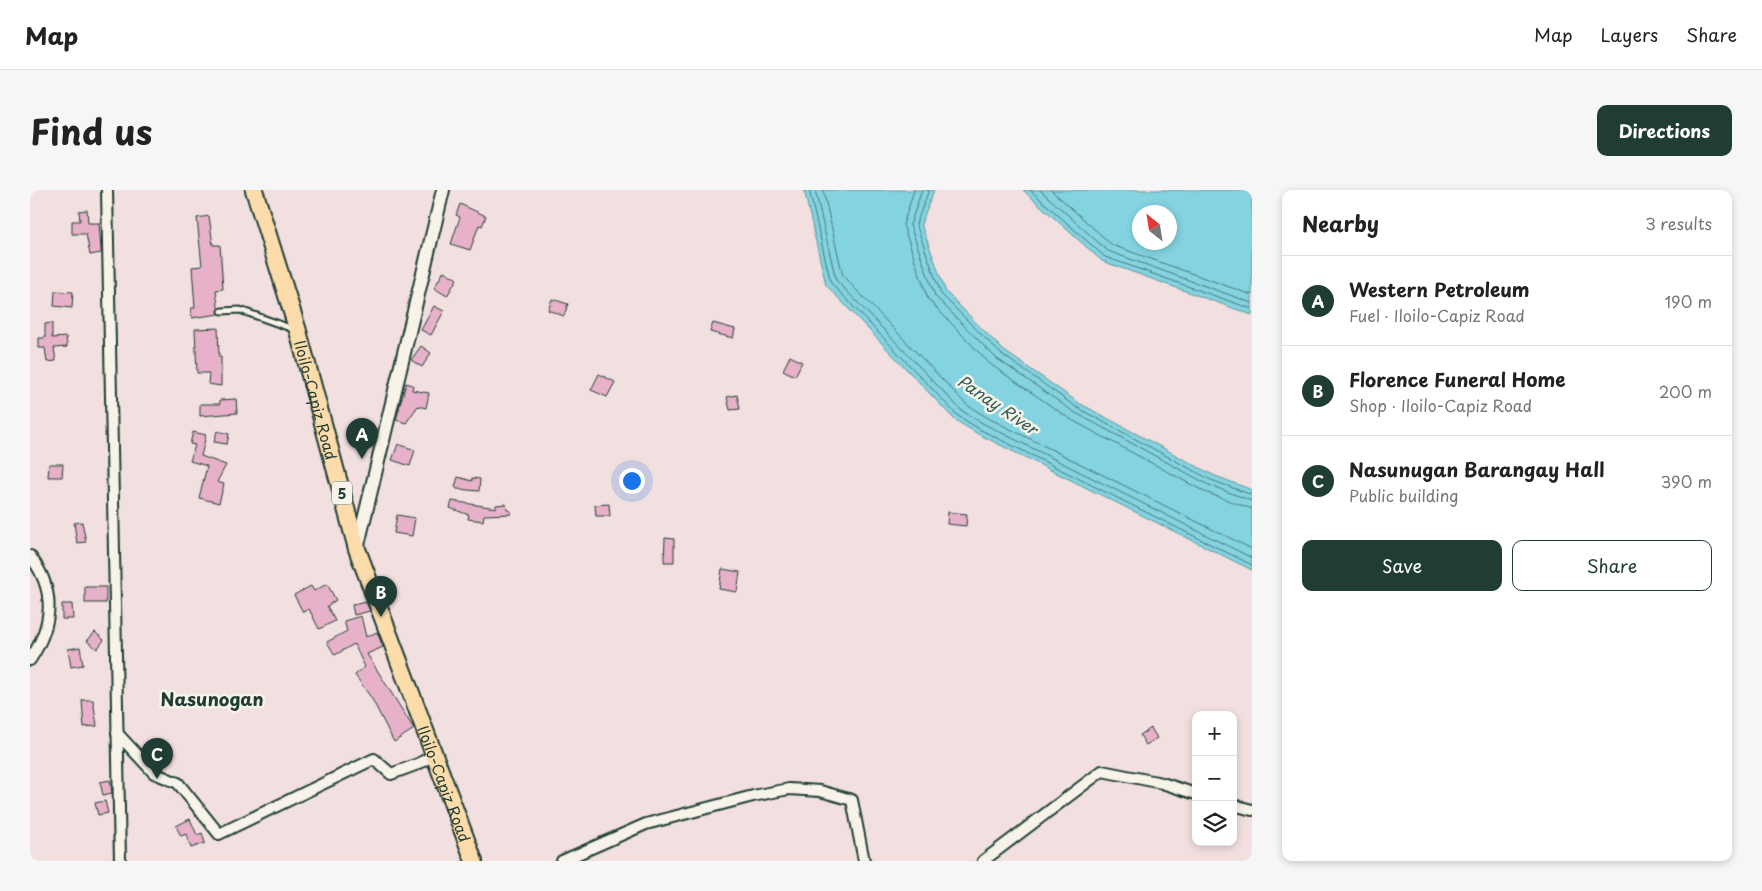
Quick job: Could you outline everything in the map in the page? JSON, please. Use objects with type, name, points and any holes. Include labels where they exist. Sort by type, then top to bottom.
[{"type":"highway","name":"Iloilo-Capiz Road","points":[[254,190],[298,331],[357,549],[474,861]]},
{"type":"street","points":[[107,190],[120,861]]},
{"type":"street","points":[[357,549],[443,190]]},
{"type":"street","points":[[30,556],[41,570],[48,594],[50,619],[43,640],[30,660]]},
{"type":"street","points":[[117,733],[154,773],[178,783],[219,834],[374,759],[391,774],[434,754]]},
{"type":"street","points":[[983,861],[1102,771],[1162,783],[1192,793]]},
{"type":"street","points":[[562,861],[646,824],[694,810],[789,789],[820,791],[852,800],[864,861]]},
{"type":"street","points":[[1237,806],[1252,810]]},
{"type":"lane","points":[[222,311],[240,310],[298,331]]},
{"type":"water","name":"Panay River","points":[[804,190],[934,190],[921,224],[946,292],[1003,350],[1079,403],[1213,475],[1252,490],[1252,570],[978,434],[955,420],[826,285]]},
{"type":"water","points":[[1023,190],[1252,190],[1252,315],[1102,261]]},
{"type":"building","points":[[460,204],[486,216],[482,226],[479,225],[470,250],[451,244],[460,217],[456,215]]},
{"type":"building","points":[[87,210],[88,223],[99,223],[101,253],[90,255],[86,234],[72,234],[72,221],[80,221],[79,211]]},
{"type":"building","points":[[209,216],[213,245],[220,245],[223,289],[216,290],[219,314],[192,318],[191,308],[195,308],[192,267],[202,266],[197,218]]},
{"type":"building","points":[[444,271],[457,279],[447,296],[434,288]]},
{"type":"building","points":[[55,291],[73,292],[72,308],[54,306]]},
{"type":"building","points":[[552,299],[568,304],[564,316],[548,310]]},
{"type":"building","points":[[434,306],[444,311],[431,335],[421,330]]},
{"type":"building","points":[[52,323],[52,338],[66,337],[67,347],[54,348],[56,361],[47,362],[45,348],[39,348],[39,338],[45,338],[45,324]]},
{"type":"building","points":[[713,323],[735,329],[733,338],[710,332]]},
{"type":"building","points":[[218,328],[221,386],[208,384],[209,373],[197,373],[195,329]]},
{"type":"building","points":[[421,346],[431,353],[422,367],[411,360]]},
{"type":"building","points":[[790,356],[802,362],[795,376],[783,370]]},
{"type":"building","points":[[599,374],[615,382],[607,397],[591,390]]},
{"type":"building","points":[[406,383],[413,385],[412,390],[429,393],[426,408],[418,406],[406,423],[396,420]]},
{"type":"building","points":[[737,395],[740,409],[730,410],[727,397]]},
{"type":"building","points":[[236,399],[237,413],[200,416],[200,404],[220,404],[220,400]]},
{"type":"building","points":[[217,431],[229,434],[227,444],[214,442]]},
{"type":"building","points":[[193,432],[206,435],[201,456],[226,465],[217,482],[224,484],[219,503],[199,498],[207,466],[190,461],[195,445],[190,444]]},
{"type":"building","points":[[398,444],[415,450],[410,466],[392,460]]},
{"type":"building","points":[[49,464],[63,464],[62,477],[48,477]]},
{"type":"building","points":[[458,477],[472,481],[472,478],[480,479],[479,491],[457,489],[455,487]]},
{"type":"building","points":[[452,501],[496,508],[496,505],[506,504],[507,510],[511,511],[511,514],[484,515],[483,521],[468,519],[469,515],[450,508]]},
{"type":"building","points":[[609,504],[610,516],[596,516],[595,505]]},
{"type":"building","points":[[948,512],[967,514],[966,526],[947,524]]},
{"type":"building","points":[[397,515],[415,518],[412,536],[394,533]]},
{"type":"building","points":[[82,522],[86,542],[77,543],[74,523]]},
{"type":"building","points":[[665,538],[674,539],[674,562],[664,562]]},
{"type":"building","points":[[722,569],[740,572],[737,592],[719,589]]},
{"type":"building","points":[[327,584],[336,600],[327,606],[335,621],[319,629],[309,609],[303,612],[294,595],[311,586],[314,591]]},
{"type":"building","points":[[85,587],[106,587],[106,603],[85,603]]},
{"type":"building","points":[[366,602],[370,611],[354,615],[352,605]]},
{"type":"building","points":[[62,604],[72,604],[73,619],[62,619]]},
{"type":"building","points":[[361,616],[366,637],[377,632],[383,647],[367,654],[414,729],[394,742],[372,699],[355,675],[365,667],[354,644],[335,655],[327,642],[347,631],[344,621]]},
{"type":"building","points":[[95,632],[104,640],[97,649],[87,641]]},
{"type":"building","points":[[80,647],[83,665],[71,667],[68,649]]},
{"type":"building","points":[[82,700],[93,700],[97,726],[84,727]]},
{"type":"building","points":[[1151,728],[1157,738],[1146,745],[1140,735]]},
{"type":"building","points":[[110,780],[112,793],[103,795],[100,782]]},
{"type":"building","points":[[105,801],[108,813],[98,815],[95,803]]},
{"type":"building","points":[[190,819],[197,835],[202,833],[205,843],[191,848],[186,834],[181,836],[176,826]]},
{"type":"place","name":"Western Petroleum","points":[[362,459]]},
{"type":"place","name":"Florence Funeral Home","points":[[381,617]]},
{"type":"place","name":"Nasunugan Barangay Hall","points":[[157,779]]},
{"type":"district","name":"Nasunogan","points":[[212,698]]}]
